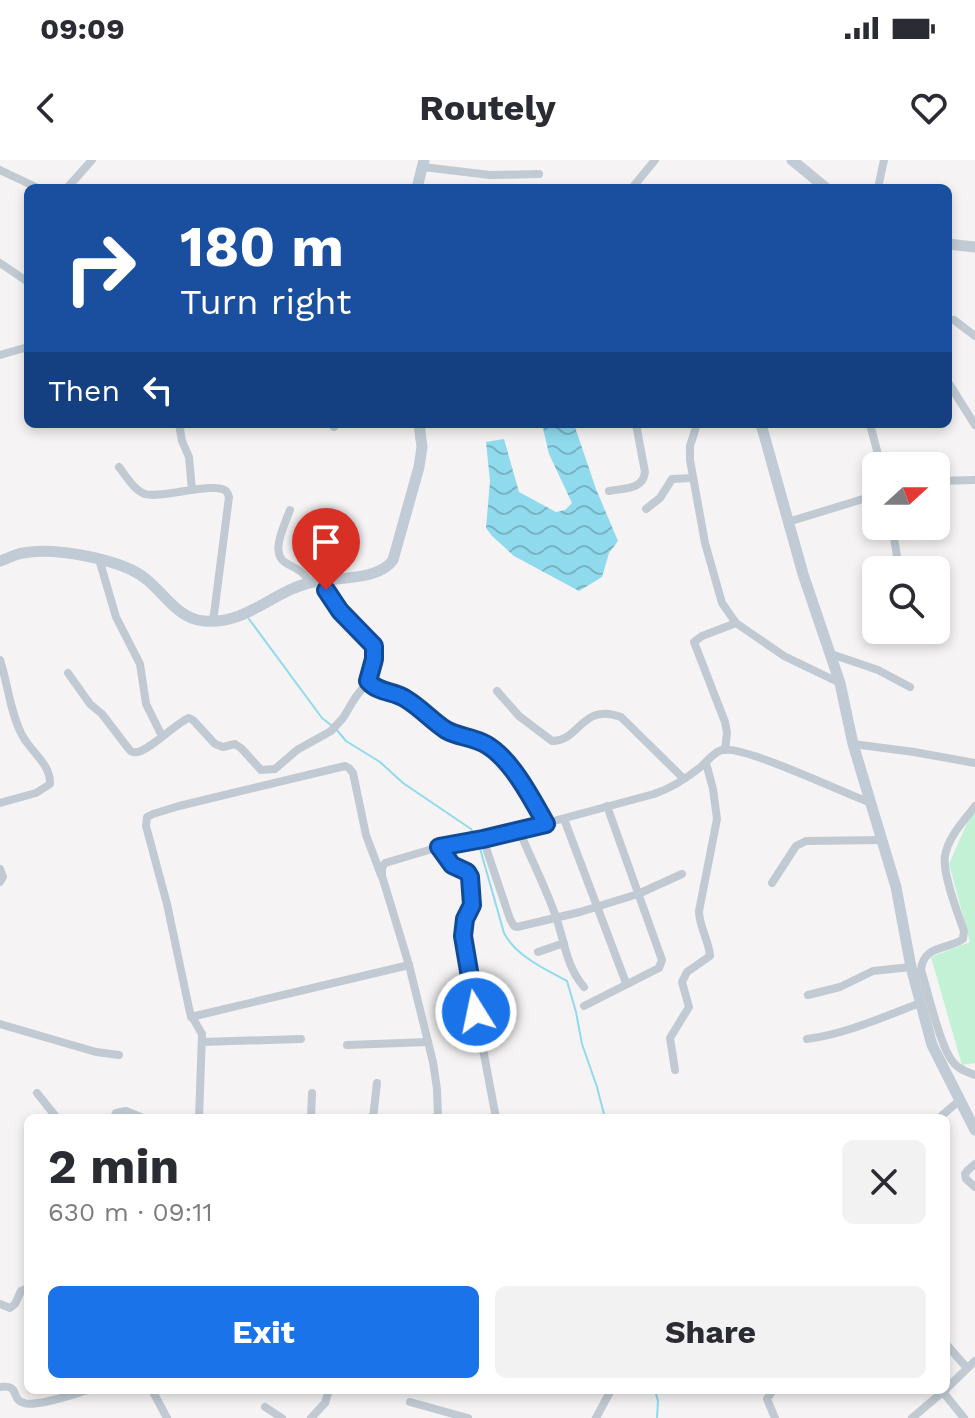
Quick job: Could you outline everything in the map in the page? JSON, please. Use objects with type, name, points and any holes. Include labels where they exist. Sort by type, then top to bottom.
[{"type":"street","points":[[635,184],[655,160]]},
{"type":"street","points":[[792,160],[821,184]]},
{"type":"street","points":[[879,184],[884,160]]},
{"type":"street","points":[[70,184],[87,162]]},
{"type":"street","points":[[418,184],[424,163],[490,175],[539,174]]},
{"type":"street","points":[[0,170],[30,184]]},
{"type":"street","points":[[952,244],[975,247]]},
{"type":"street","points":[[0,263],[24,279]]},
{"type":"street","points":[[954,320],[975,336]]},
{"type":"street","points":[[0,355],[24,348]]},
{"type":"street","points":[[952,388],[975,425]]},
{"type":"street","points":[[180,428],[189,457],[192,490]]},
{"type":"street","points":[[0,561],[21,553],[46,551],[99,559],[128,567],[150,581],[178,610],[200,621],[213,622],[243,615],[302,584],[367,575],[390,564],[419,467],[422,447],[420,428]]},
{"type":"street","points":[[609,491],[639,485],[645,479],[637,428]]},
{"type":"street","points":[[696,428],[690,446],[690,460],[705,543],[722,603],[736,623],[784,656],[840,683]]},
{"type":"street","points":[[762,428],[803,574],[840,683],[853,744],[896,887],[911,967],[932,1045],[975,1130]]},
{"type":"street","points":[[871,428],[877,452]]},
{"type":"street","points":[[119,467],[146,494],[226,491],[229,497],[213,622]]},
{"type":"street","points":[[646,509],[660,498],[672,479],[693,478]]},
{"type":"street","points":[[950,481],[975,480]]},
{"type":"street","points":[[788,522],[862,499]]},
{"type":"street","points":[[68,673],[90,704],[133,752],[142,751],[185,719],[193,720],[215,744],[223,747],[238,745],[257,767],[265,771],[275,769],[297,750],[334,728],[368,681],[374,646],[316,582],[278,556],[290,510]]},
{"type":"street","points":[[99,559],[116,617],[140,664],[146,704],[162,736]]},
{"type":"street","points":[[725,750],[725,722],[694,642],[736,623]]},
{"type":"street","points":[[831,654],[878,670],[910,687]]},
{"type":"street","points":[[0,660],[22,735],[51,779],[50,784],[36,793],[0,803]]},
{"type":"street","points":[[368,681],[375,689],[404,698],[448,731],[473,738],[498,753],[529,794],[546,824]]},
{"type":"street","points":[[497,691],[519,716],[552,741],[564,738],[601,713],[621,717],[684,779]]},
{"type":"street","points":[[853,744],[975,763]]},
{"type":"street","points":[[382,876],[385,863],[439,847],[546,824],[670,788],[725,750],[749,755],[869,802]]},
{"type":"street","points":[[675,1070],[670,1038],[689,1007],[682,982],[687,972],[710,956],[699,918],[717,819],[706,763]]},
{"type":"street","points":[[199,1114],[200,1029],[191,1017],[146,821],[150,815],[345,766],[353,773],[366,835],[409,965],[428,1042],[437,1089],[438,1114]]},
{"type":"street","points":[[584,1006],[654,971],[661,964],[661,954],[607,806]]},
{"type":"street","points":[[975,806],[953,837],[945,857],[964,931],[963,939],[926,954],[921,970],[951,1061],[975,1075]]},
{"type":"street","points":[[564,819],[626,983]]},
{"type":"street","points":[[519,830],[556,918],[570,966],[584,987]]},
{"type":"street","points":[[483,839],[514,926],[524,927],[638,894],[682,874]]},
{"type":"street","points":[[772,883],[801,843],[882,840]]},
{"type":"street","points":[[439,847],[452,865],[467,872],[470,877],[472,905],[465,923],[464,948],[495,1114]]},
{"type":"street","points":[[0,869],[3,877],[0,882]]},
{"type":"street","points":[[538,952],[564,943]]},
{"type":"street","points":[[191,1017],[409,965]]},
{"type":"street","points":[[808,995],[840,987],[873,971],[911,967]]},
{"type":"street","points":[[807,1039],[843,1032],[920,1003]]},
{"type":"street","points":[[0,1024],[96,1052],[119,1055]]},
{"type":"street","points":[[202,1042],[301,1039]]},
{"type":"street","points":[[347,1045],[428,1042]]},
{"type":"street","points":[[373,1114],[377,1083]]},
{"type":"street","points":[[37,1093],[54,1114]]},
{"type":"street","points":[[311,1114],[312,1093]]},
{"type":"street","points":[[944,1114],[960,1100],[975,1097]]},
{"type":"street","points":[[975,1164],[965,1174],[975,1187]]},
{"type":"street","points":[[0,1304],[10,1308],[24,1290]]},
{"type":"street","points":[[950,1349],[967,1368]]},
{"type":"street","points":[[950,1385],[975,1361]]},
{"type":"street","points":[[0,1387],[9,1386],[21,1402],[28,1403],[74,1394]]},
{"type":"street","points":[[155,1394],[167,1418]]},
{"type":"street","points":[[311,1418],[325,1403],[328,1394]]},
{"type":"street","points":[[596,1418],[609,1394]]},
{"type":"street","points":[[770,1394],[767,1399],[775,1418]]},
{"type":"street","points":[[912,1418],[940,1394]]},
{"type":"street","points":[[948,1394],[964,1418]]},
{"type":"street","points":[[410,1402],[468,1418]]},
{"type":"street","points":[[265,1407],[282,1418]]},
{"type":"green space","points":[[975,805],[975,1063],[962,1065],[931,957],[970,942],[949,864]]},
{"type":"water","points":[[543,428],[575,428],[618,541],[609,553],[602,577],[579,591],[514,556],[486,528],[490,481],[486,442],[504,439],[519,492],[556,512],[565,510],[572,503],[549,454]]},
{"type":"waterway","points":[[249,619],[322,718],[331,725]]},
{"type":"waterway","points":[[336,729],[346,741],[380,762],[403,783],[472,831]]},
{"type":"waterway","points":[[479,845],[509,941],[532,961],[567,981],[582,1044],[604,1114]]},
{"type":"waterway","points":[[656,1394],[657,1418]]},
{"type":"route","points":[[326,590],[340,611],[374,646],[368,681],[371,685],[404,698],[448,731],[488,745],[507,764],[546,824],[439,847],[455,868],[467,872],[470,877],[472,905],[465,919],[463,936],[476,1012]]}]
